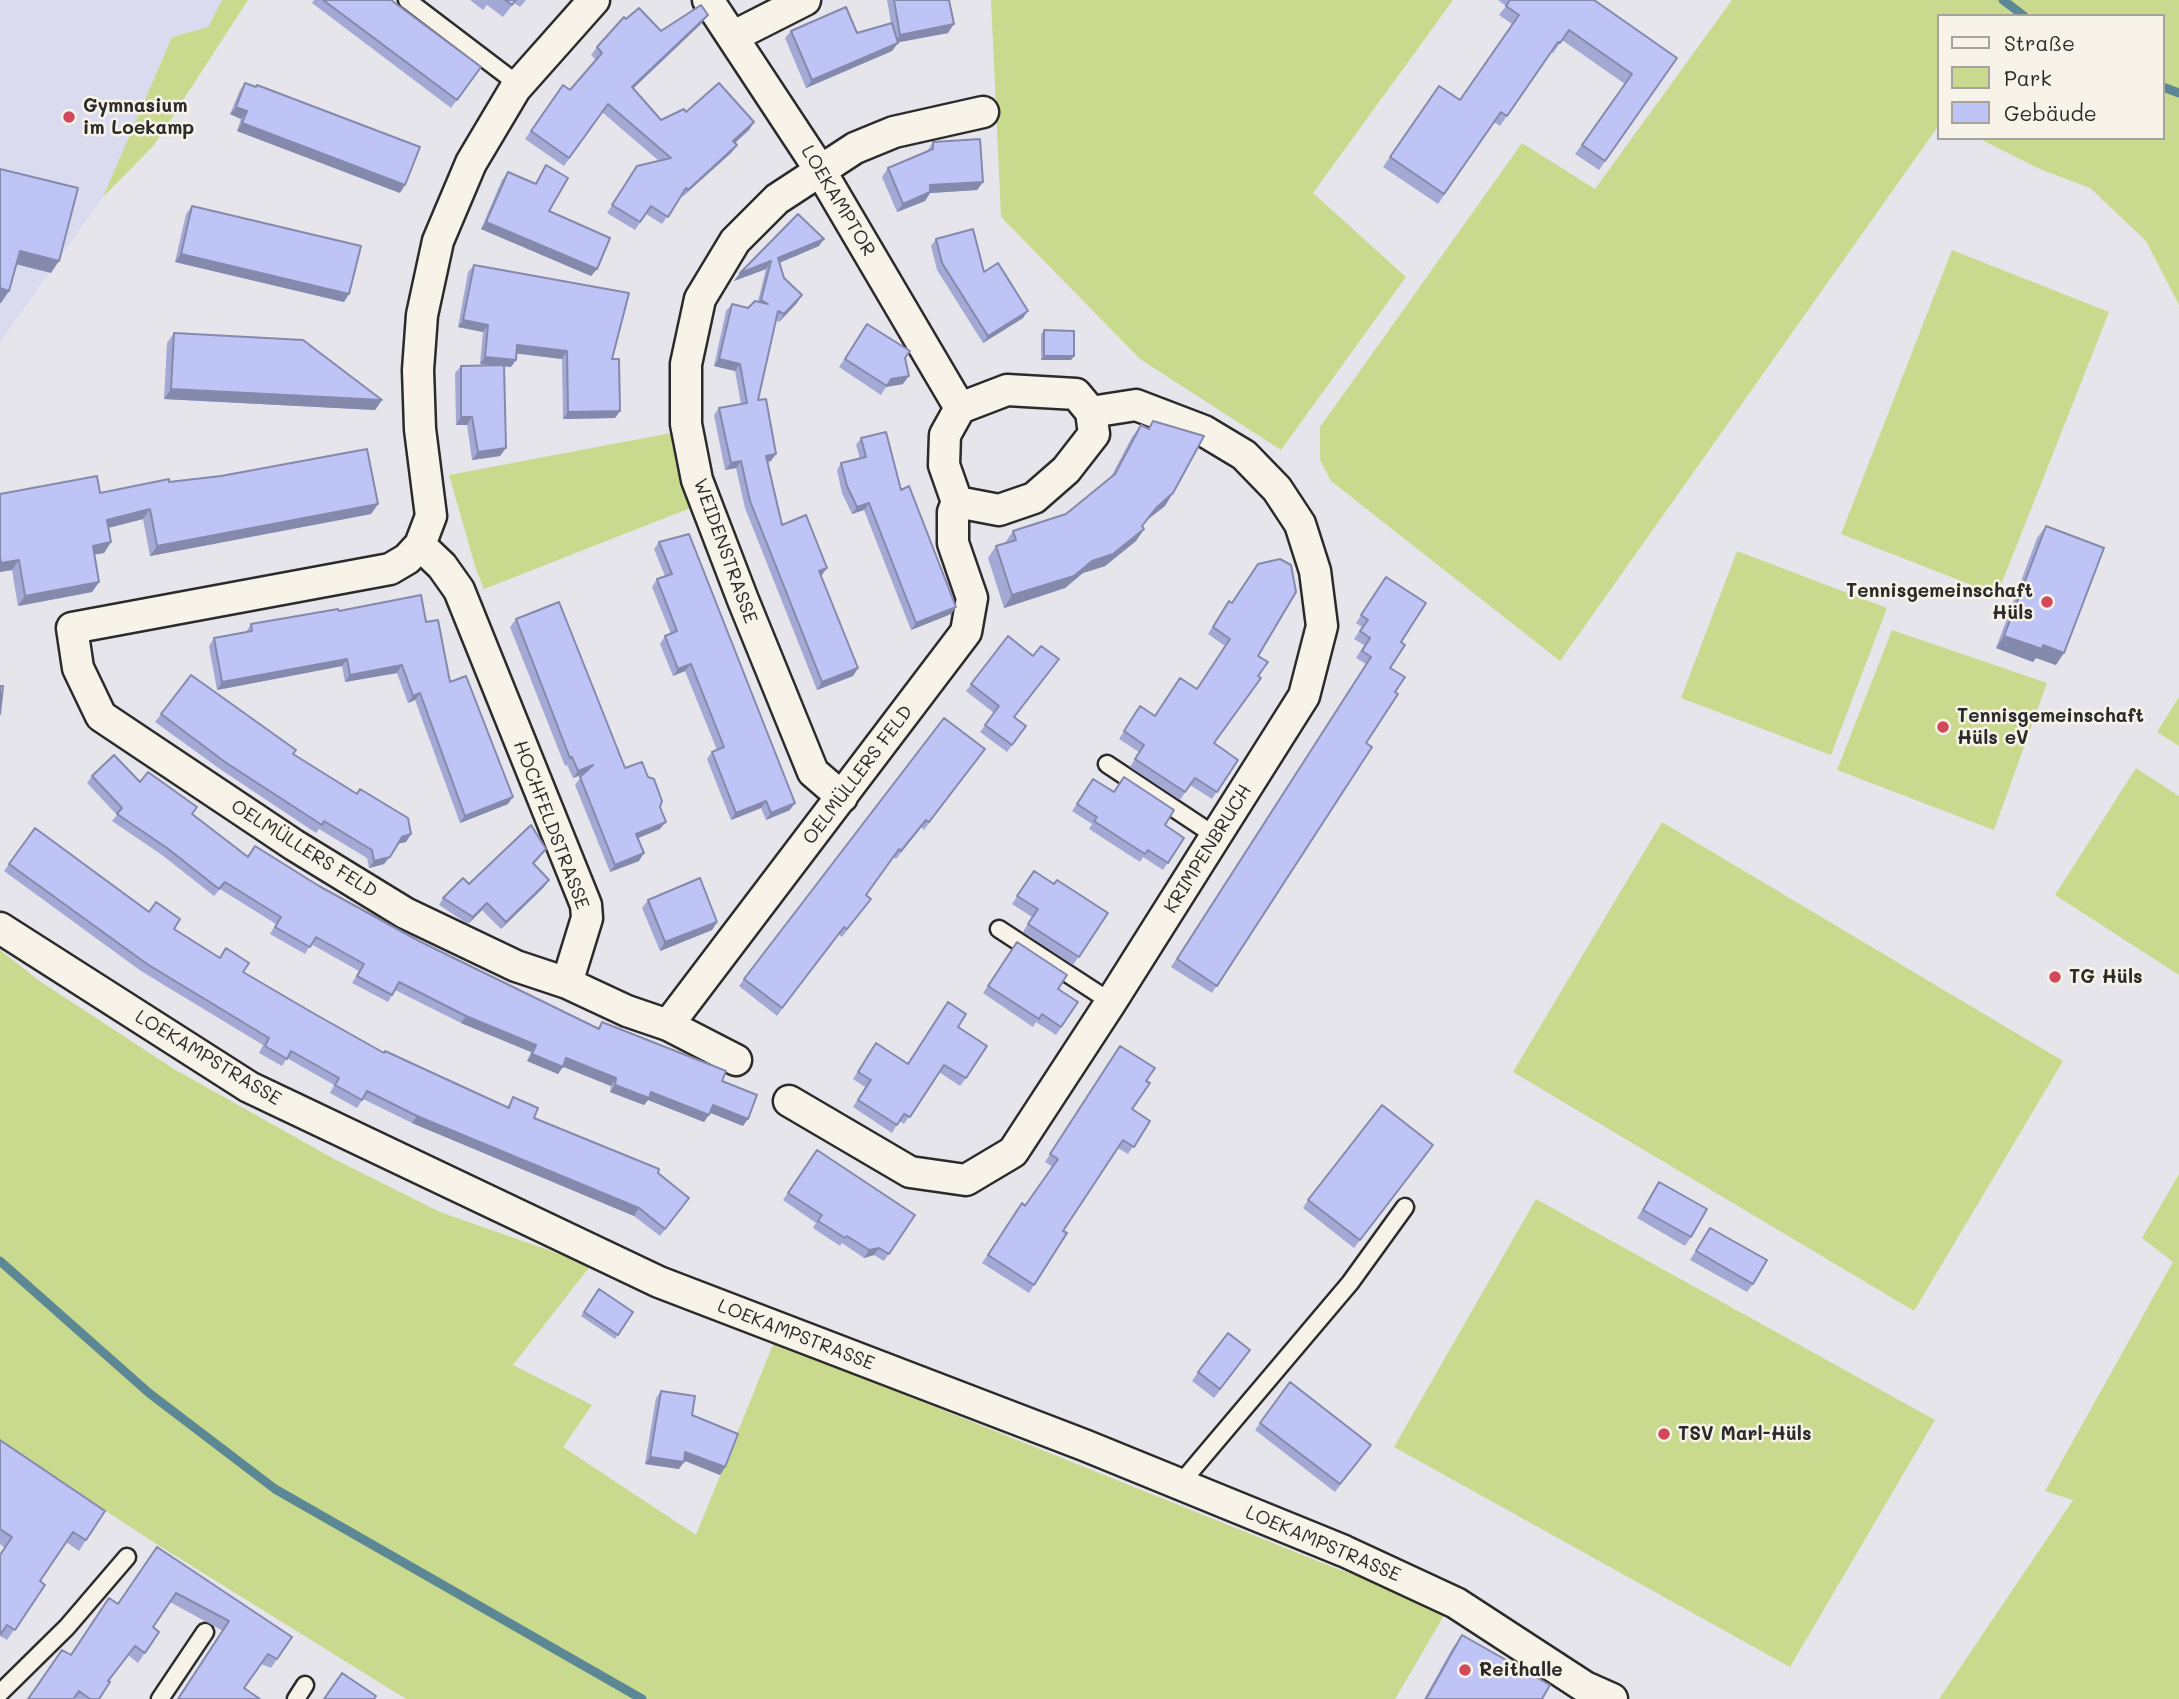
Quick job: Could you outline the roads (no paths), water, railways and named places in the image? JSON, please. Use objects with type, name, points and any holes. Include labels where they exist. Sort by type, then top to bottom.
[{"type":"street","points":[[420,545],[431,516],[420,429],[418,370],[422,315],[438,241],[471,163],[519,85],[594,0]]},
{"type":"street","name":"LOEKAMPTOR","points":[[708,0],[820,170],[960,408]]},
{"type":"street","points":[[734,36],[806,0]]},
{"type":"street","name":"WEIDENSTRASSE","points":[[842,797],[813,772],[697,480],[686,424],[686,364],[700,299],[735,241],[777,199],[855,148],[894,132],[983,112]]},
{"type":"street","points":[[1007,390],[1076,394],[1091,412],[1094,434],[1066,470],[1034,498],[999,510],[957,502],[944,465],[945,435],[960,408],[1007,390]]},
{"type":"street","name":"KRIMPENBRUCH","points":[[789,1101],[910,1172],[966,1180],[1013,1152],[1304,696],[1322,626],[1315,571],[1300,524],[1277,489],[1244,455],[1205,430],[1136,405],[1091,412]]},
{"type":"street","name":"OELMÜLLERS FELD","points":[[668,1025],[966,632],[972,598],[953,543],[953,512],[957,502]]},
{"type":"street","name":"OELMÜLLERS FELD","points":[[420,545],[407,559],[390,569],[72,628],[78,668],[101,716],[294,845],[405,913],[516,966],[566,983]]},
{"type":"street","name":"HOCHFELDSTRASSE","points":[[420,545],[442,566],[459,590],[586,905],[587,918],[566,983]]},
{"type":"street","name":"LOEKAMPSTRASSE","points":[[0,928],[249,1087],[659,1282],[1344,1550],[1456,1603],[1585,1687],[1612,1699]]},
{"type":"street","points":[[566,983],[627,1011],[668,1025],[736,1060]]},
{"type":"lane","points":[[407,0],[519,85]]},
{"type":"lane","points":[[1107,764],[1217,836]]},
{"type":"lane","points":[[999,929],[1111,1002]]},
{"type":"lane","points":[[1180,1484],[1350,1283],[1405,1207]]},
{"type":"lane","points":[[0,1693],[67,1627],[127,1557]]},
{"type":"lane","points":[[160,1699],[205,1632]]},
{"type":"lane","points":[[296,1699],[305,1685]]},
{"type":"waterway","points":[[2003,0],[2021,14]]},
{"type":"waterway","points":[[2165,88],[2179,93]]},
{"type":"waterway","points":[[0,1261],[149,1393],[275,1489],[642,1699]]},
{"type":"place","name":"Gymnasium im Loekamp","points":[[69,117]]},
{"type":"place","name":"Tennisgemeinschaft Hüls","points":[[2047,602]]},
{"type":"place","name":"Tennisgemeinschaft Hüls eV","points":[[1943,727]]},
{"type":"place","name":"TG Hüls","points":[[2055,977]]},
{"type":"place","name":"TSV Marl-Hüls","points":[[1664,1434]]},
{"type":"place","name":"Reithalle","points":[[1465,1670]]}]
